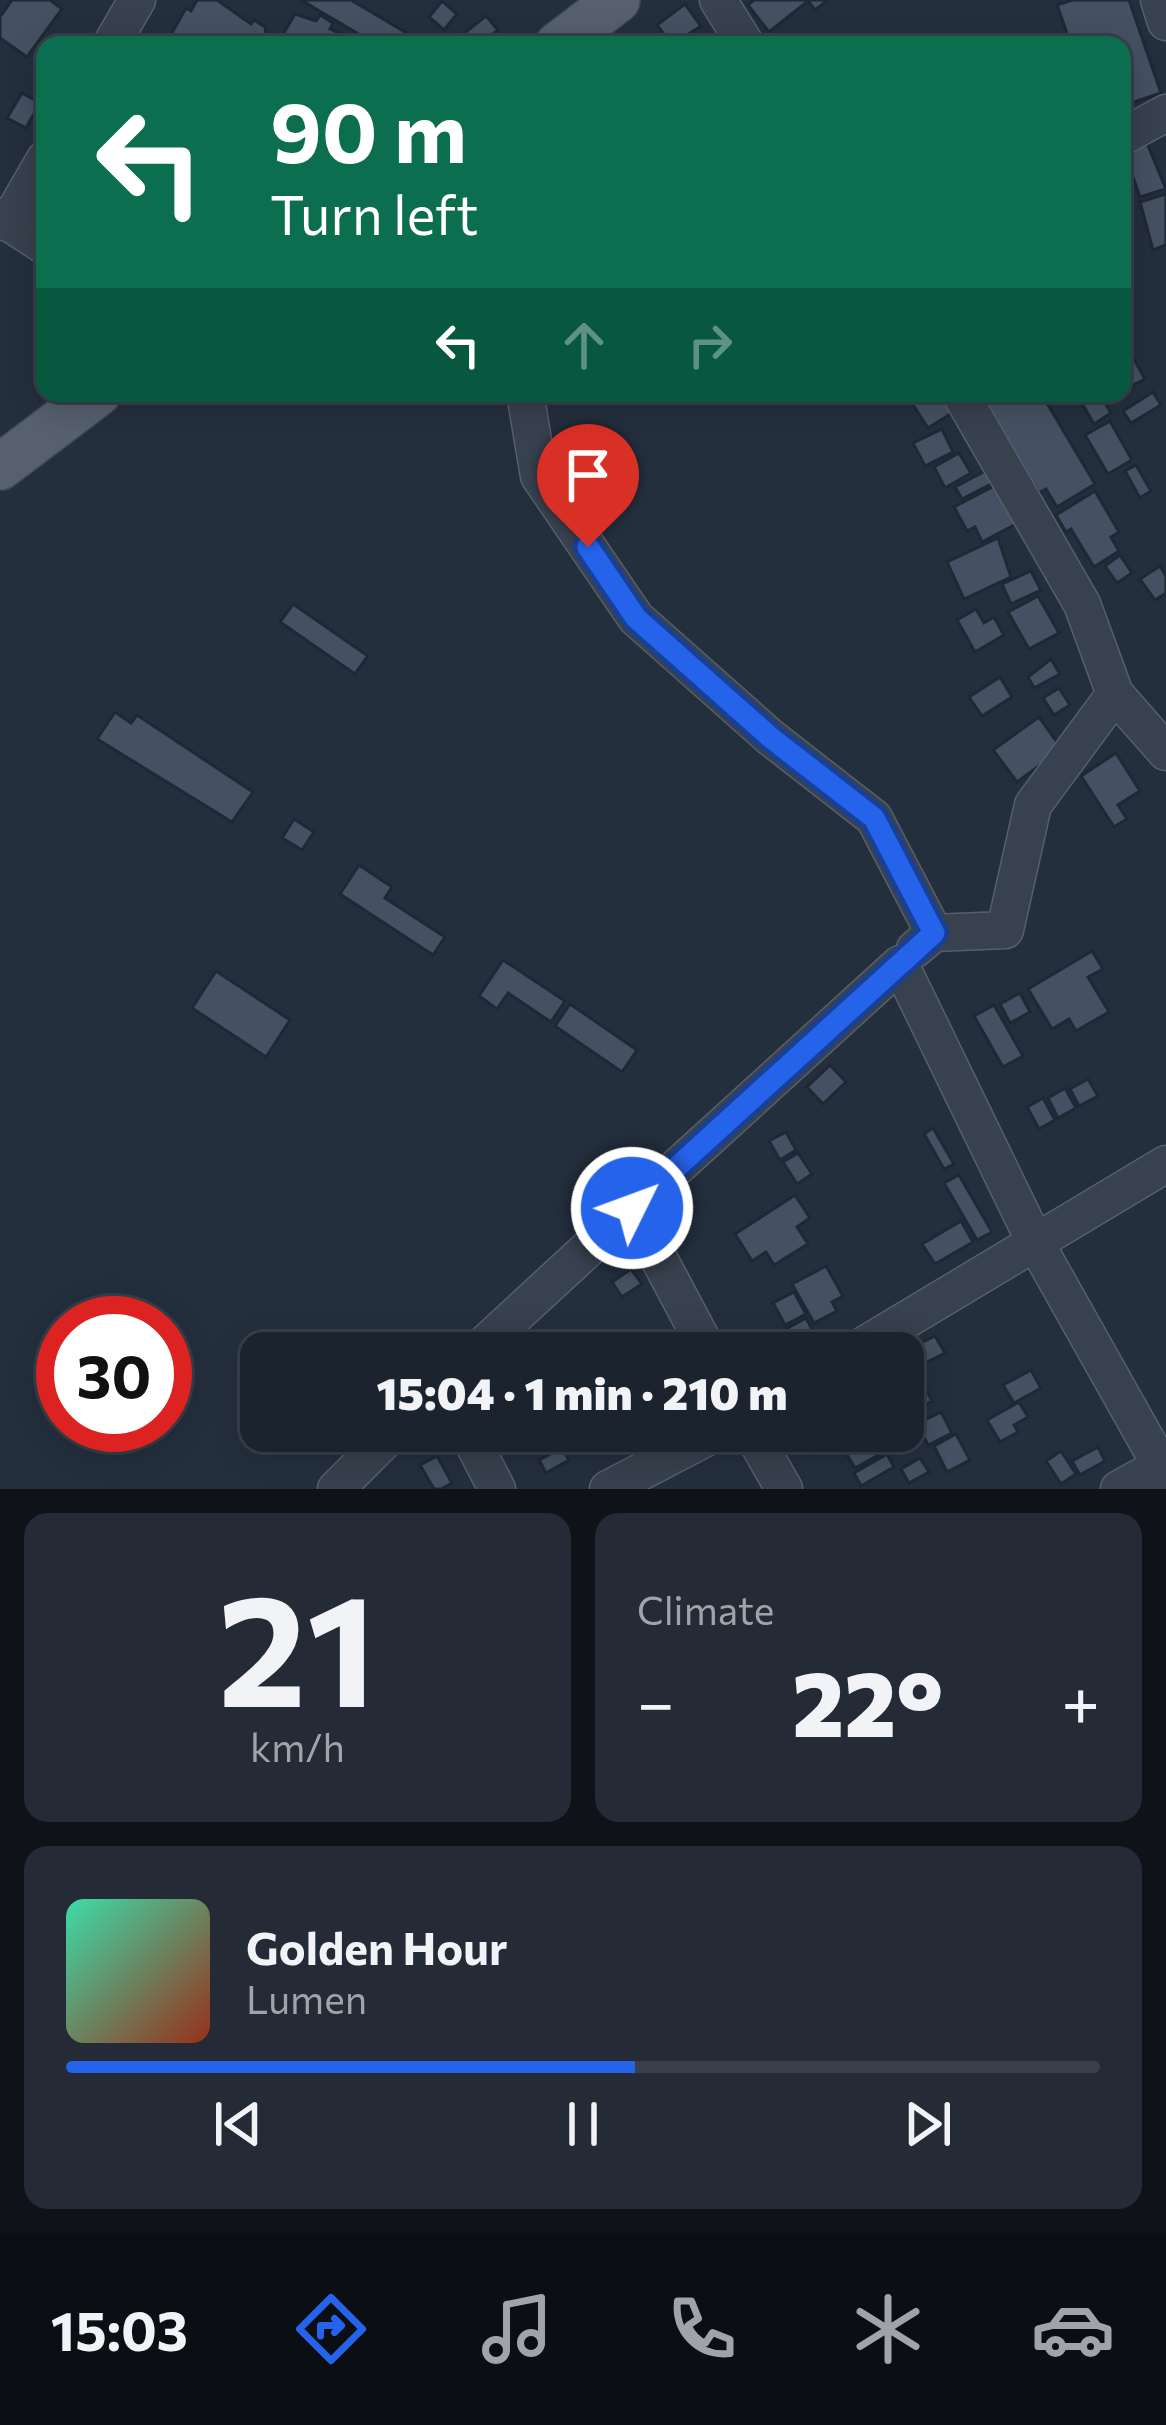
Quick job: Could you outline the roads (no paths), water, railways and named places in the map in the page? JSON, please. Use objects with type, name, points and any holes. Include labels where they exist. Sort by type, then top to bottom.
[{"type":"main road","points":[[570,36],[617,0]]},
{"type":"main road","points":[[0,467],[86,402]]},
{"type":"street","points":[[116,36],[137,0]]},
{"type":"street","points":[[718,0],[740,36]]},
{"type":"street","points":[[1159,0],[1166,22]]},
{"type":"street","points":[[1131,132],[1166,113]]},
{"type":"street","points":[[36,172],[4,220],[36,240]]},
{"type":"street","points":[[527,402],[539,476],[636,618],[770,737],[874,818],[934,933]]},
{"type":"street","points":[[965,402],[1082,604],[1115,694],[1166,752]]},
{"type":"street","points":[[498,1332],[934,933],[1004,930],[1034,805],[1115,694]]},
{"type":"street","points":[[900,964],[1035,1242],[1164,1468],[1119,1489]]},
{"type":"street","points":[[886,1332],[1166,1164]]},
{"type":"street","points":[[632,1208],[698,1332]]},
{"type":"street","points":[[336,1489],[373,1452]]},
{"type":"street","points":[[478,1452],[497,1489]]},
{"type":"street","points":[[608,1489],[679,1452]]},
{"type":"street","points":[[763,1452],[784,1489]]}]
